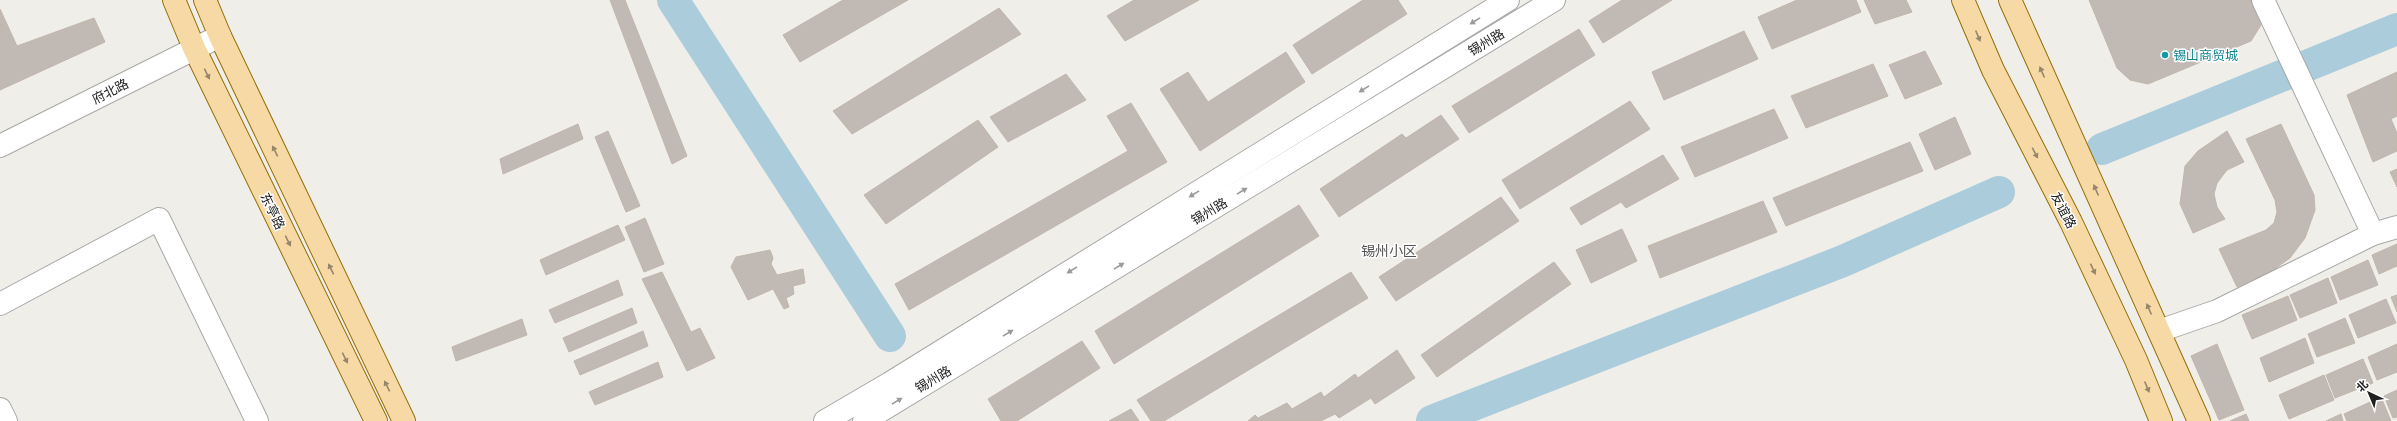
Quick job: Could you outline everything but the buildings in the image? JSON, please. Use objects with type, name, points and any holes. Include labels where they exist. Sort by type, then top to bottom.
[{"type":"main road","name":"东亭路","points":[[174,0],[194,48],[376,421]]},
{"type":"main road","points":[[205,0],[220,36],[404,421]]},
{"type":"main road","name":"友谊路","points":[[1963,0],[1993,70],[2071,222],[2123,332],[2161,421]]},
{"type":"main road","points":[[2010,0],[2199,421]]},
{"type":"street","name":"锡州路","points":[[825,421],[890,383],[1508,0]]},
{"type":"street","name":"锡州路","points":[[864,421],[1554,0]]},
{"type":"street","points":[[2266,5],[2373,234]]},
{"type":"street","name":"府北路","points":[[0,146],[220,36]]},
{"type":"street","points":[[0,304],[159,219],[257,421]]},
{"type":"street","points":[[2159,331],[2217,311],[2373,234],[2397,227]]},
{"type":"street","points":[[0,409],[6,421]]},
{"type":"waterway","points":[[673,0],[890,336]]},
{"type":"waterway","points":[[2102,149],[2397,29]]},
{"type":"waterway","points":[[1432,421],[1843,261],[1999,192]]},
{"type":"place","name":"锡山商贸城","points":[[2165,55]]},
{"type":"district","name":"锡州小区","points":[[1389,250]]}]
